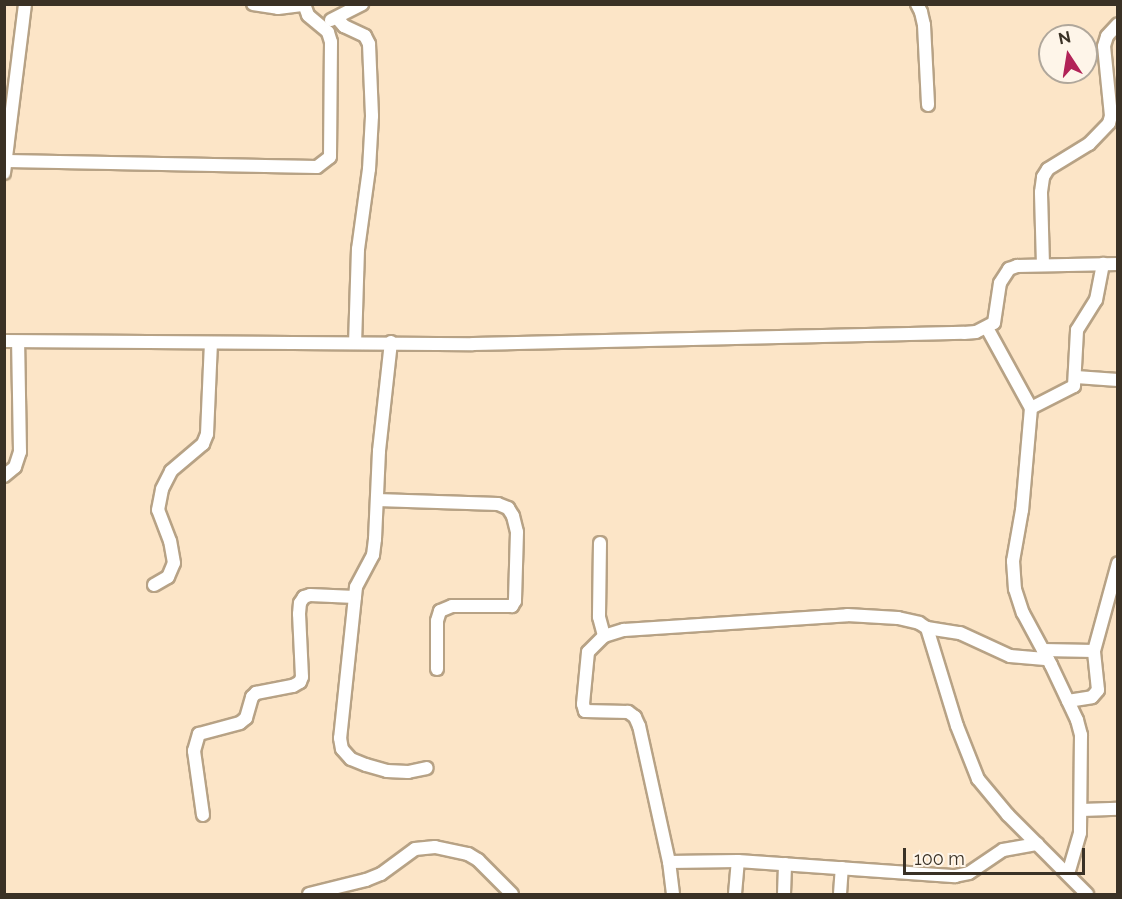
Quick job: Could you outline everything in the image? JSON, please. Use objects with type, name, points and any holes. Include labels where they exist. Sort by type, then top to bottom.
[{"type":"street","points":[[25,4],[11,80],[6,167],[317,167],[330,158],[331,42],[328,32],[308,15],[304,5],[278,8],[253,4]]},
{"type":"street","points":[[320,23],[337,18],[362,4]]},
{"type":"street","points":[[917,4],[924,25],[928,105]]},
{"type":"street","points":[[337,18],[344,26],[365,36],[369,44],[371,126],[369,169],[358,249],[355,342]]},
{"type":"street","points":[[1043,265],[1041,192],[1043,177],[1048,169],[1089,144],[1109,123],[1111,116],[1104,46],[1107,36],[1118,24]]},
{"type":"street","points":[[1031,408],[1074,386],[1077,377],[1074,351],[1077,330],[1096,300],[1103,264]]},
{"type":"street","points":[[4,341],[626,341],[964,333],[994,323],[1000,283],[1009,269],[1043,265],[1118,264]]},
{"type":"street","points":[[987,327],[1031,408],[1022,510],[1012,576],[1023,613],[1068,700],[1081,735],[1081,810],[1077,848],[1068,874]]},
{"type":"street","points":[[4,476],[15,467],[20,452],[18,342]]},
{"type":"street","points":[[154,585],[168,577],[174,563],[170,541],[158,510],[162,489],[171,471],[203,444],[207,434],[211,342]]},
{"type":"street","points":[[391,342],[379,451],[373,555],[358,579],[340,738],[342,749],[351,759],[387,771],[408,772],[427,768]]},
{"type":"street","points":[[1077,377],[1118,380]]},
{"type":"street","points":[[377,500],[498,504],[508,508],[513,516],[517,532],[515,601],[512,606],[452,606],[441,610],[438,621],[437,669]]},
{"type":"street","points":[[600,543],[599,616],[604,636]]},
{"type":"street","points":[[1068,700],[1097,694],[1094,651],[1118,563]]},
{"type":"street","points":[[203,815],[194,751],[199,734],[240,723],[246,718],[252,697],[256,693],[293,686],[300,682],[302,677],[299,614],[300,603],[304,597],[310,595],[355,597]]},
{"type":"street","points":[[673,894],[669,861],[635,717],[628,712],[592,713],[585,711],[583,704],[588,652],[604,636],[613,632],[642,628],[847,615],[898,618],[919,623],[927,628],[960,633],[1010,656],[1094,651]]},
{"type":"street","points":[[927,628],[957,726],[978,779],[989,795],[1087,894]]},
{"type":"street","points":[[1081,810],[1118,809]]},
{"type":"street","points":[[669,861],[738,861],[955,876],[969,873],[1003,850],[1037,843]]},
{"type":"street","points":[[309,894],[366,880],[381,874],[416,849],[435,847],[468,854],[478,860],[512,894]]},
{"type":"street","points":[[735,894],[738,861]]},
{"type":"street","points":[[784,894],[785,864]]},
{"type":"street","points":[[840,894],[842,868]]}]
